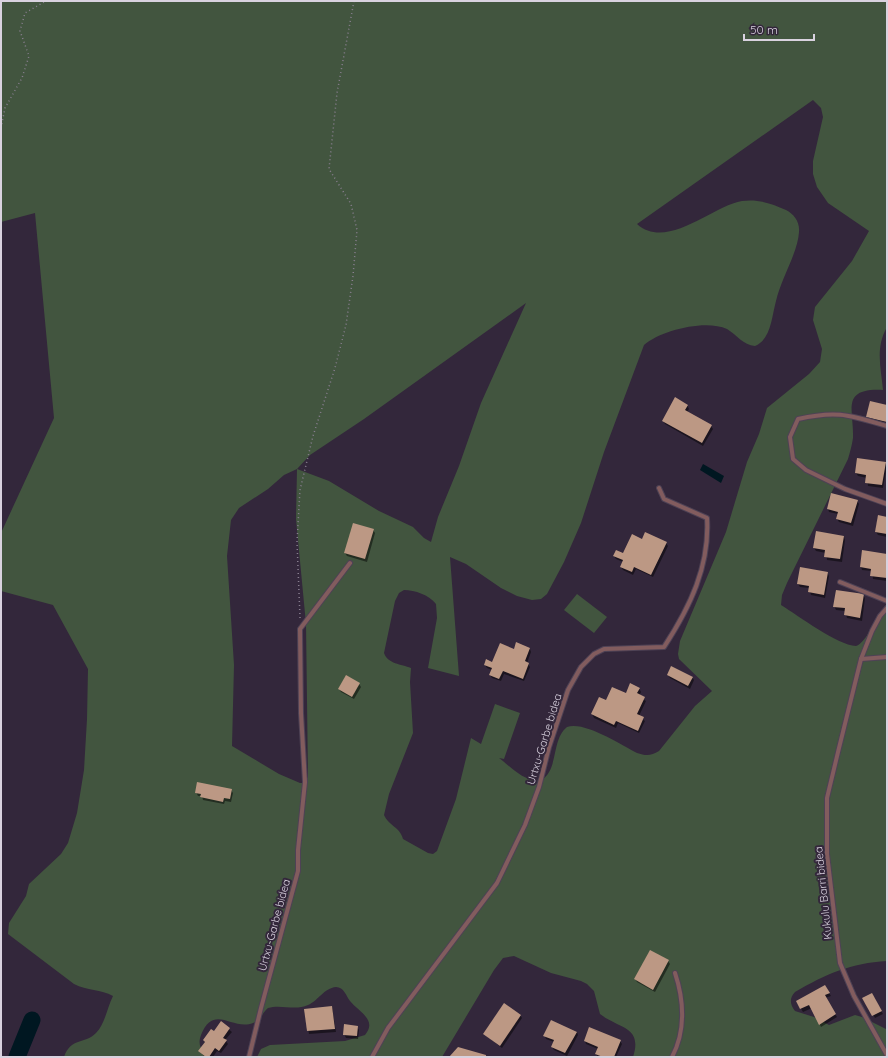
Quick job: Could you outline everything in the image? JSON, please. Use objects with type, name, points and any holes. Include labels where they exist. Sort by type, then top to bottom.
[{"type":"lane","points":[[887,426],[843,414],[821,414],[798,419],[790,437],[793,459],[806,470],[845,489],[887,504]]},
{"type":"lane","name":"Urtxu-Garbe bidea","points":[[372,1057],[388,1028],[496,883],[530,812],[568,690],[580,667],[594,654],[604,649],[664,647],[682,620],[694,594],[702,569],[708,534],[707,518],[664,499],[659,488]]},
{"type":"lane","points":[[300,629],[350,563]]},
{"type":"lane","points":[[840,582],[887,601]]},
{"type":"lane","name":"Kukulu Barri bidea","points":[[887,608],[880,616],[872,631],[861,659],[827,798],[827,854],[840,962],[854,996],[887,1055]]},
{"type":"lane","name":"Urtxu-Garbe bidea","points":[[249,1057],[260,1008],[298,871],[298,850],[306,782],[301,713],[300,629]]},
{"type":"lane","points":[[861,659],[887,657]]},
{"type":"lane","points":[[672,1057],[677,1048],[682,1019],[681,992],[675,973]]},
{"type":"path","points":[[1,128],[5,108],[22,78],[29,56],[20,31],[25,13],[46,1]]},
{"type":"path","points":[[300,629],[297,542],[300,490],[313,436],[335,368],[346,326],[353,276],[357,230],[351,204],[329,169],[337,93],[354,1]]},
{"type":"green space","points":[[1,1],[887,1],[887,327],[883,335],[880,350],[883,390],[869,390],[860,393],[855,397],[852,403],[853,438],[848,459],[787,583],[782,595],[781,605],[839,641],[856,646],[864,640],[879,614],[887,604],[887,961],[862,964],[839,970],[795,992],[791,1002],[795,1011],[814,1017],[829,1025],[855,1015],[886,1029],[887,1057],[633,1057],[635,1039],[632,1034],[600,1014],[594,991],[587,984],[551,973],[514,956],[503,958],[494,970],[442,1057],[257,1057],[261,1049],[270,1045],[345,1041],[365,1035],[369,1025],[368,1020],[350,1001],[343,990],[336,987],[328,990],[312,1003],[303,1007],[268,1008],[258,1020],[253,1023],[238,1024],[218,1019],[212,1021],[206,1026],[200,1039],[202,1050],[209,1057],[64,1057],[70,1046],[91,1037],[96,1033],[104,1021],[113,996],[74,984],[8,934],[9,923],[26,896],[29,884],[61,854],[68,843],[77,813],[84,770],[88,669],[53,605],[1,591],[1,533],[54,418],[35,213],[1,222]],"holes":[[[813,100],[821,108],[823,117],[813,161],[813,174],[817,187],[828,203],[869,231],[852,261],[815,307],[813,320],[822,349],[820,362],[809,374],[767,408],[759,434],[747,462],[726,532],[680,641],[678,654],[679,659],[712,691],[695,706],[659,751],[651,755],[637,753],[593,730],[575,726],[567,727],[559,739],[551,768],[547,775],[542,780],[536,781],[530,780],[519,774],[499,758],[504,759],[520,713],[495,704],[481,744],[471,738],[456,799],[437,851],[433,854],[428,853],[403,839],[402,835],[384,815],[389,794],[413,733],[410,682],[411,668],[392,662],[384,653],[395,601],[399,593],[404,590],[417,592],[430,598],[436,604],[437,618],[428,668],[459,676],[450,557],[466,564],[501,588],[517,596],[532,600],[541,599],[547,594],[564,562],[581,523],[604,452],[644,345],[661,335],[672,331],[708,325],[727,329],[747,344],[755,346],[760,343],[768,333],[778,293],[796,248],[799,232],[797,222],[794,216],[789,212],[759,201],[742,201],[730,205],[675,230],[662,232],[649,231],[637,224]],[[526,303],[481,403],[459,466],[438,517],[431,542],[424,538],[413,527],[379,511],[329,481],[297,469],[310,455],[364,419]],[[297,469],[296,519],[306,624],[308,777],[303,783],[279,774],[232,746],[234,665],[227,556],[231,520],[239,508],[268,489],[284,475]]]},
{"type":"green space","points":[[577,594],[607,617],[594,633],[564,610]]},
{"type":"water","points":[[703,464],[724,476],[721,483],[700,470]]},
{"type":"building","points":[[675,397],[688,405],[685,410],[712,425],[702,443],[662,421]]},
{"type":"building","points":[[870,401],[887,405],[887,422],[866,417]]},
{"type":"building","points":[[857,458],[886,462],[882,485],[865,483],[866,475],[855,473]]},
{"type":"building","points":[[831,493],[858,500],[851,523],[836,519],[838,512],[827,509]]},
{"type":"building","points":[[878,515],[887,517],[887,534],[875,532]]},
{"type":"building","points":[[353,523],[374,529],[365,559],[344,553]]},
{"type":"building","points":[[816,531],[844,536],[840,559],[824,557],[825,550],[813,548]]},
{"type":"building","points":[[645,532],[667,542],[651,575],[634,567],[632,572],[620,567],[623,560],[613,556],[616,550],[623,553],[632,534],[642,539]]},
{"type":"building","points":[[862,550],[887,554],[887,578],[870,576],[871,569],[860,567]]},
{"type":"building","points":[[800,567],[828,572],[824,595],[808,592],[809,586],[797,584]]},
{"type":"building","points":[[836,590],[864,594],[860,618],[844,615],[845,608],[833,607]]},
{"type":"building","points":[[516,642],[530,648],[525,661],[529,663],[523,679],[503,671],[499,679],[489,675],[492,668],[484,665],[486,659],[492,662],[500,643],[514,649]]},
{"type":"building","points":[[671,666],[693,677],[688,686],[667,675]]},
{"type":"building","points":[[346,675],[360,683],[352,697],[338,689]]},
{"type":"building","points":[[630,683],[640,688],[637,693],[645,697],[637,714],[644,717],[638,731],[616,721],[614,725],[591,714],[599,697],[606,700],[612,687],[626,693]]},
{"type":"building","points":[[197,782],[232,789],[230,799],[224,798],[223,802],[200,797],[201,794],[195,793]]},
{"type":"building","points":[[650,950],[669,960],[653,990],[634,979]]},
{"type":"building","points":[[825,985],[830,993],[825,995],[836,1014],[819,1025],[809,1005],[800,1009],[796,1001]]},
{"type":"building","points":[[872,993],[882,1011],[872,1016],[862,998]]},
{"type":"building","points":[[504,1003],[521,1015],[500,1046],[483,1034]]},
{"type":"building","points":[[332,1006],[335,1029],[307,1031],[304,1009]]},
{"type":"building","points":[[551,1020],[577,1032],[565,1053],[551,1047],[554,1040],[543,1036]]},
{"type":"building","points":[[221,1021],[230,1028],[223,1038],[227,1040],[219,1051],[215,1048],[209,1057],[206,1057],[198,1051],[205,1042],[203,1040],[211,1029],[214,1031]]},
{"type":"building","points":[[344,1024],[358,1026],[357,1036],[343,1035]]},
{"type":"building","points":[[589,1027],[621,1040],[614,1057],[603,1057],[595,1054],[598,1047],[584,1041]]},
{"type":"building","points":[[458,1047],[486,1055],[486,1057],[449,1057]]},
{"type":"waterway","points":[[17,1057],[32,1020]]}]
